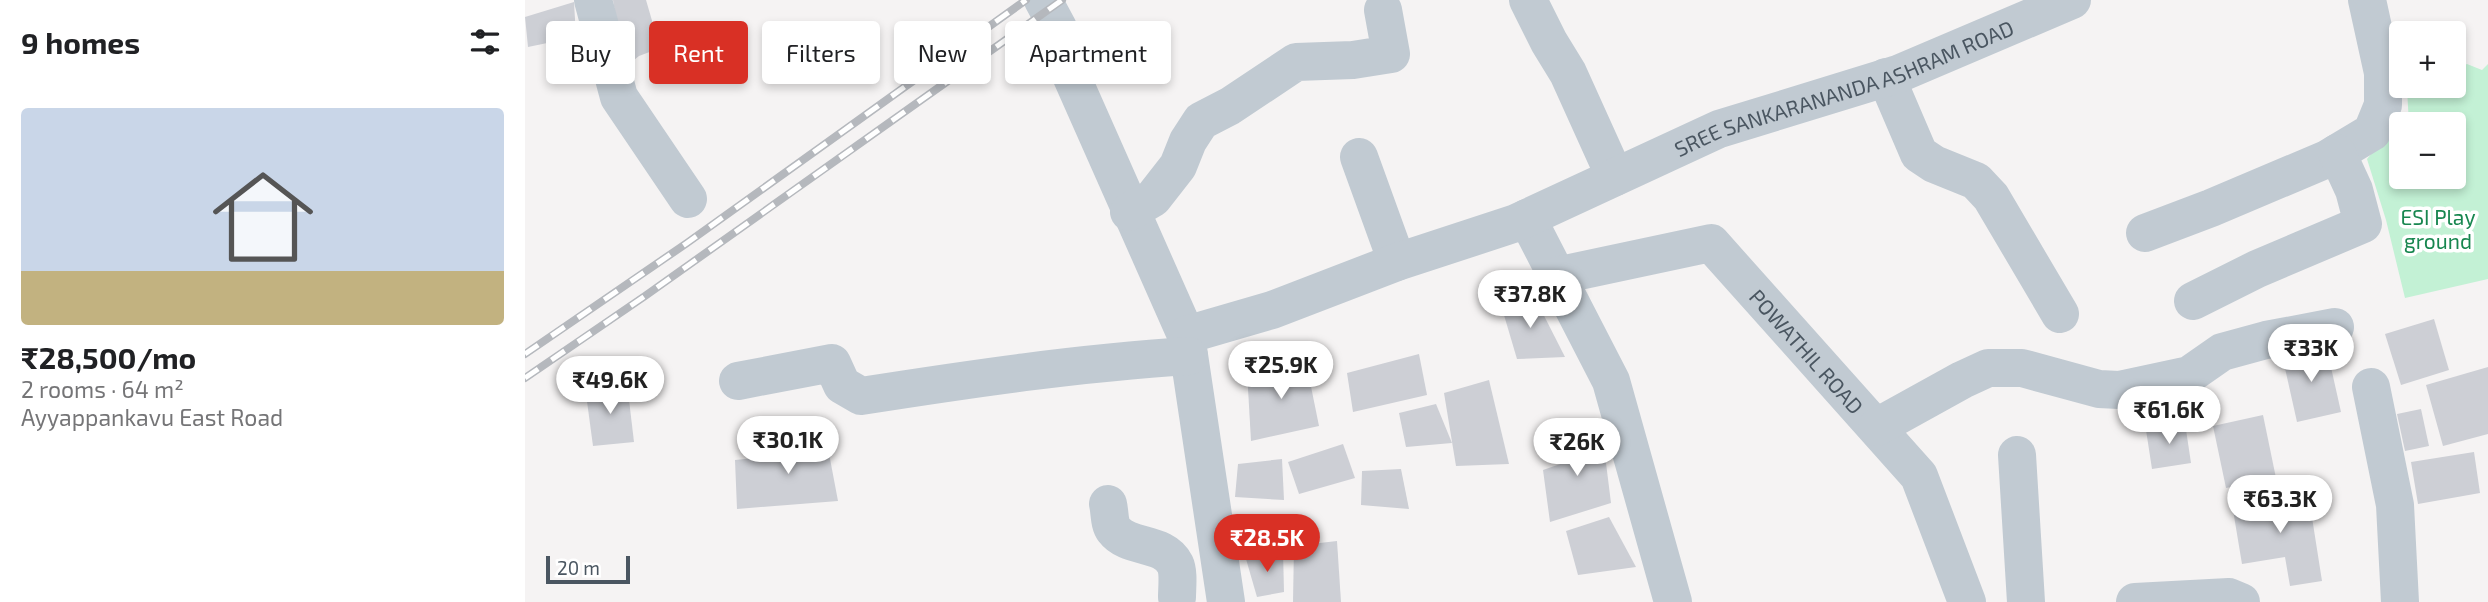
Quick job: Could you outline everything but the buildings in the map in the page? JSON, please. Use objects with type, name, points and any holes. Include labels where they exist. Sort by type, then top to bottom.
[{"type":"street","points":[[593,0],[619,97],[688,199]]},
{"type":"street","points":[[1043,0],[1058,28],[1066,64],[1187,345],[1226,600],[1164,599],[1176,565],[1167,555],[1151,546],[1123,538],[1112,529],[1108,504]]},
{"type":"street","points":[[1528,0],[1568,73],[1615,177]]},
{"type":"street","name":"SREE SANKARANANDA ASHRAM ROAD","points":[[738,381],[832,363],[842,385],[861,396],[1027,370],[1107,361],[1187,345],[1397,262],[1527,218],[1719,129],[1886,77],[2072,0]]},
{"type":"street","points":[[2145,233],[2211,208],[2337,153],[2372,132],[2383,105],[2383,73],[2367,0]]},
{"type":"street","points":[[1129,212],[1153,198],[1170,177],[1201,121],[1230,106],[1296,62],[1353,60],[1391,54],[1383,10]]},
{"type":"street","points":[[1886,77],[1919,154],[1934,164],[1976,181],[1991,197],[2060,314]]},
{"type":"street","points":[[2193,301],[2257,269],[2363,225],[2354,191],[2337,153]]},
{"type":"street","points":[[1359,157],[1397,262]]},
{"type":"street","points":[[1527,218],[1611,382],[1672,602]]},
{"type":"street","name":"POWATHIL ROAD","points":[[1556,276],[1711,243],[1919,476],[1967,602]]},
{"type":"street","points":[[1877,427],[1989,368],[2022,368],[2099,388],[2119,390],[2189,375],[2222,352],[2266,340],[2335,327]]},
{"type":"street","points":[[2371,387],[2395,505],[2400,602]]},
{"type":"street","points":[[2017,455],[2026,602]]},
{"type":"street","points":[[2135,602],[2229,597],[2241,602]]},
{"type":"green space","name":"ESI Play ground","points":[[2466,64],[2482,70],[2488,64],[2488,279],[2405,298],[2386,220],[2367,159],[2389,134],[2389,189],[2466,189],[2466,112],[2408,112],[2408,98],[2466,98]]},
{"type":"railway","points":[[525,354],[687,243],[1026,0]]},
{"type":"railway","points":[[525,378],[1062,0]]}]
